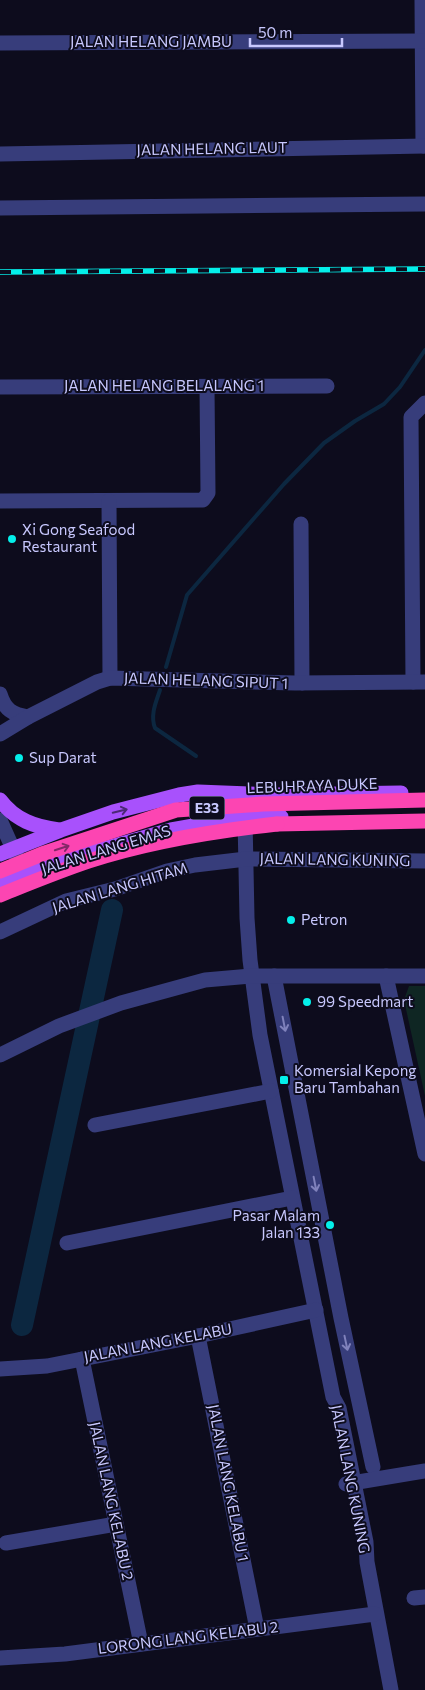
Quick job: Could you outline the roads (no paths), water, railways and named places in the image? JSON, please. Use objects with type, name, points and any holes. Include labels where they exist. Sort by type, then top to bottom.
[{"type":"highway","name":"LEBUHRAYA DUKE","points":[[3,880],[42,854],[176,810],[263,804],[425,800]]},
{"type":"highway","name":"E33","points":[[0,895],[91,861],[139,847],[231,829],[277,824],[425,821]]},
{"type":"main road","name":"JALAN LANG EMAS","points":[[6,852],[113,812],[198,792],[274,795],[425,793]]},
{"type":"main road","points":[[0,800],[19,819],[43,828],[61,830]]},
{"type":"main road","points":[[145,804],[226,800],[238,804],[245,819]]},
{"type":"main road","name":"JALAN LANG EMAS","points":[[3,880],[171,830],[245,819],[425,815]]},
{"type":"street","points":[[422,0],[424,146]]},
{"type":"street","name":"JALAN HELANG JAMBU","points":[[0,43],[422,41]]},
{"type":"street","name":"JALAN HELANG LAUT","points":[[0,154],[424,146]]},
{"type":"street","points":[[0,208],[425,204]]},
{"type":"street","name":"JALAN HELANG BELALANG 1","points":[[0,387],[327,386]]},
{"type":"street","points":[[0,501],[203,500],[208,493],[207,387]]},
{"type":"street","points":[[419,682],[411,417],[425,403]]},
{"type":"street","points":[[109,500],[110,678]]},
{"type":"street","points":[[301,524],[302,683]]},
{"type":"street","name":"JALAN HELANG SIPUT 1","points":[[0,734],[28,717],[97,682],[110,678],[302,683],[419,682]]},
{"type":"street","points":[[0,694],[8,711],[16,715],[28,717]]},
{"type":"street","name":"JALAN LANG KUNING","points":[[245,819],[251,976],[260,1036],[333,1397],[332,1410],[351,1488]]},
{"type":"street","points":[[0,820],[6,852],[25,875]]},
{"type":"street","name":"JALAN LANG KUNING","points":[[246,859],[425,861]]},
{"type":"street","name":"JALAN LANG HITAM","points":[[0,932],[66,901],[115,889],[181,867],[246,859]]},
{"type":"street","points":[[0,862],[3,880]]},
{"type":"street","points":[[0,1056],[59,1026],[113,1007],[205,980],[251,976],[425,976]]},
{"type":"street","points":[[274,976],[341,1318],[373,1467]]},
{"type":"street","points":[[386,976],[425,1154]]},
{"type":"street","points":[[95,1125],[270,1091]]},
{"type":"street","points":[[67,1243],[292,1198]]},
{"type":"street","name":"JALAN LANG KELABU","points":[[0,1369],[47,1366],[316,1310]]},
{"type":"street","name":"JALAN LANG KELABU 1","points":[[198,1336],[257,1629]]},
{"type":"street","name":"JALAN LANG KELABU 2","points":[[82,1359],[141,1644]]},
{"type":"street","name":"JALAN LANG KUNING","points":[[333,1397],[339,1408],[342,1425],[357,1544],[366,1562],[391,1690]]},
{"type":"street","points":[[342,1425],[350,1446],[357,1454],[373,1467],[397,1476]]},
{"type":"street","points":[[351,1488],[425,1471]]},
{"type":"street","points":[[351,1488],[425,1481]]},
{"type":"street","points":[[6,1543],[116,1524]]},
{"type":"street","name":"LORONG LANG KELABU 2","points":[[0,1658],[65,1654],[375,1614]]},
{"type":"waterway","points":[[166,667],[187,595],[284,484],[324,443],[355,421],[384,404],[400,387],[425,350]]},
{"type":"waterway","points":[[160,690],[153,713],[155,728],[196,756]]},
{"type":"waterway","points":[[22,1325],[112,910]]},
{"type":"railway","points":[[0,272],[425,269]]},
{"type":"place","name":"Xi Gong Seafood Restaurant","points":[[12,539]]},
{"type":"place","name":"Sup Darat","points":[[19,758]]},
{"type":"place","name":"Petron","points":[[291,920]]},
{"type":"place","name":"99 Speedmart","points":[[307,1002]]},
{"type":"place","name":"Komersial Kepong Baru Tambahan","points":[[284,1080]]},
{"type":"place","name":"Pasar Malam Jalan 133","points":[[330,1225]]}]
